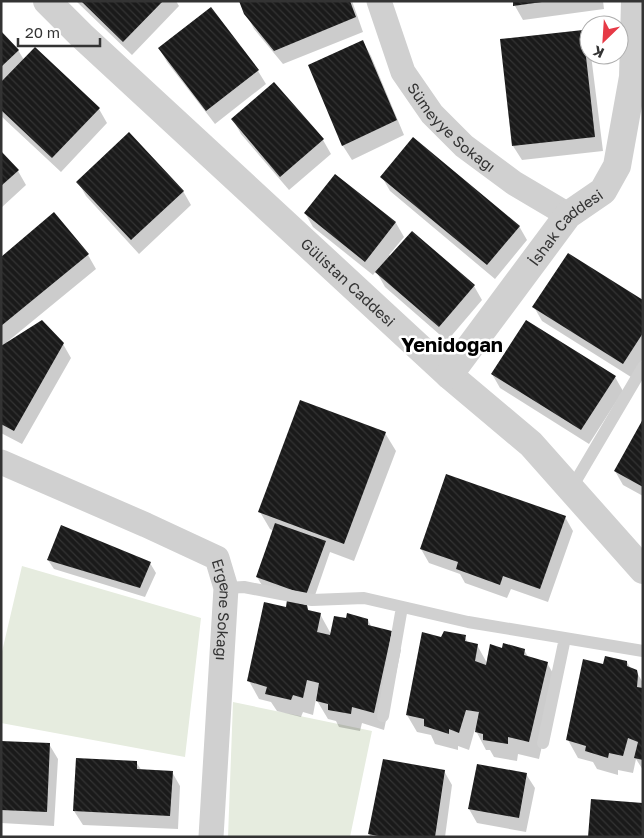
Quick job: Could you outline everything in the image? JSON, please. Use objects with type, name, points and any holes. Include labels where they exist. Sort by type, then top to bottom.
[{"type":"street","name":"Gülistan Caddesi","points":[[47,1],[81,35],[449,376],[531,444],[643,570]]},
{"type":"street","name":"Sümeyye Sokağı","points":[[380,1],[403,72],[432,114],[464,146],[514,183],[568,214]]},
{"type":"street","name":"İshak Caddesi","points":[[449,376],[568,214],[603,191],[617,166],[638,78],[635,1]]},
{"type":"street","name":"Ergene Sokağı","points":[[1,462],[217,558],[226,588],[211,837]]},
{"type":"lane","points":[[571,489],[643,367]]},
{"type":"lane","points":[[226,588],[244,587],[312,600],[364,598],[468,622],[643,651]]},
{"type":"lane","points":[[383,716],[402,606]]},
{"type":"lane","points":[[543,743],[565,638]]},
{"type":"shaded area","points":[[22,566],[201,618],[185,757],[1,723],[1,656]]},
{"type":"shaded area","points":[[233,702],[372,731],[350,837],[228,837]]},
{"type":"building","points":[[81,1],[163,1],[123,42]]},
{"type":"building","points":[[239,1],[350,1],[356,17],[274,51],[244,14]]},
{"type":"building","points":[[513,1],[542,1],[542,2],[513,6]]},
{"type":"building","points":[[211,7],[259,70],[206,111],[158,48]]},
{"type":"building","points":[[579,30],[579,65],[587,65],[595,137],[512,146],[500,39]]},
{"type":"building","points":[[1,31],[19,50],[1,67]]},
{"type":"building","points":[[363,40],[397,120],[342,146],[308,65]]},
{"type":"building","points":[[35,47],[100,108],[52,158],[1,110],[1,82]]},
{"type":"building","points":[[274,82],[324,139],[280,177],[231,119]]},
{"type":"building","points":[[129,132],[184,191],[131,240],[76,182]]},
{"type":"building","points":[[413,137],[520,226],[487,265],[380,177]]},
{"type":"building","points":[[1,151],[19,170],[1,186]]},
{"type":"building","points":[[335,174],[396,222],[365,262],[304,213]]},
{"type":"building","points":[[54,212],[89,254],[1,326],[1,257]]},
{"type":"building","points":[[412,231],[475,285],[439,327],[375,272]]},
{"type":"building","points":[[568,253],[643,300],[643,333],[623,364],[532,307]]},
{"type":"building","points":[[42,320],[64,343],[14,431],[1,424],[1,346]]},
{"type":"building","points":[[526,320],[616,376],[581,430],[491,374]]},
{"type":"building","points":[[300,400],[386,432],[344,544],[258,512]]},
{"type":"building","points":[[643,419],[643,487],[614,471]]},
{"type":"building","points":[[446,474],[566,516],[540,589],[503,576],[500,585],[456,569],[458,562],[420,549]]},
{"type":"building","points":[[275,523],[326,541],[306,595],[256,577]]},
{"type":"building","points":[[61,525],[151,562],[140,588],[47,560]]},
{"type":"building","points":[[287,600],[307,605],[308,610],[321,613],[317,632],[330,635],[334,616],[346,618],[347,613],[368,619],[368,625],[392,631],[374,713],[352,707],[351,714],[328,710],[328,704],[316,701],[319,683],[307,680],[303,698],[293,695],[291,700],[265,694],[267,687],[247,681],[264,602],[286,607]]},
{"type":"building","points":[[444,631],[466,635],[465,641],[478,644],[475,661],[486,665],[490,644],[502,648],[503,643],[525,649],[524,655],[548,662],[529,742],[508,737],[508,744],[483,740],[483,734],[475,732],[479,712],[466,710],[459,733],[449,729],[449,734],[424,726],[424,719],[406,715],[422,632],[441,637]]},
{"type":"building","points":[[605,656],[627,661],[627,666],[637,670],[637,687],[643,688],[643,760],[634,758],[638,742],[628,738],[623,756],[609,753],[608,758],[585,751],[586,746],[566,740],[583,659],[603,664]]},
{"type":"building","points":[[1,741],[50,743],[47,812],[1,810]]},
{"type":"building","points":[[76,758],[137,761],[137,769],[173,771],[170,816],[73,811]]},
{"type":"building","points":[[383,759],[445,770],[435,837],[383,837],[368,834]]},
{"type":"building","points":[[477,764],[527,773],[519,818],[468,809]]},
{"type":"building","points":[[591,799],[643,803],[643,837],[588,837]]},
{"type":"district","name":"Yenidoğan","points":[[452,344]]}]
